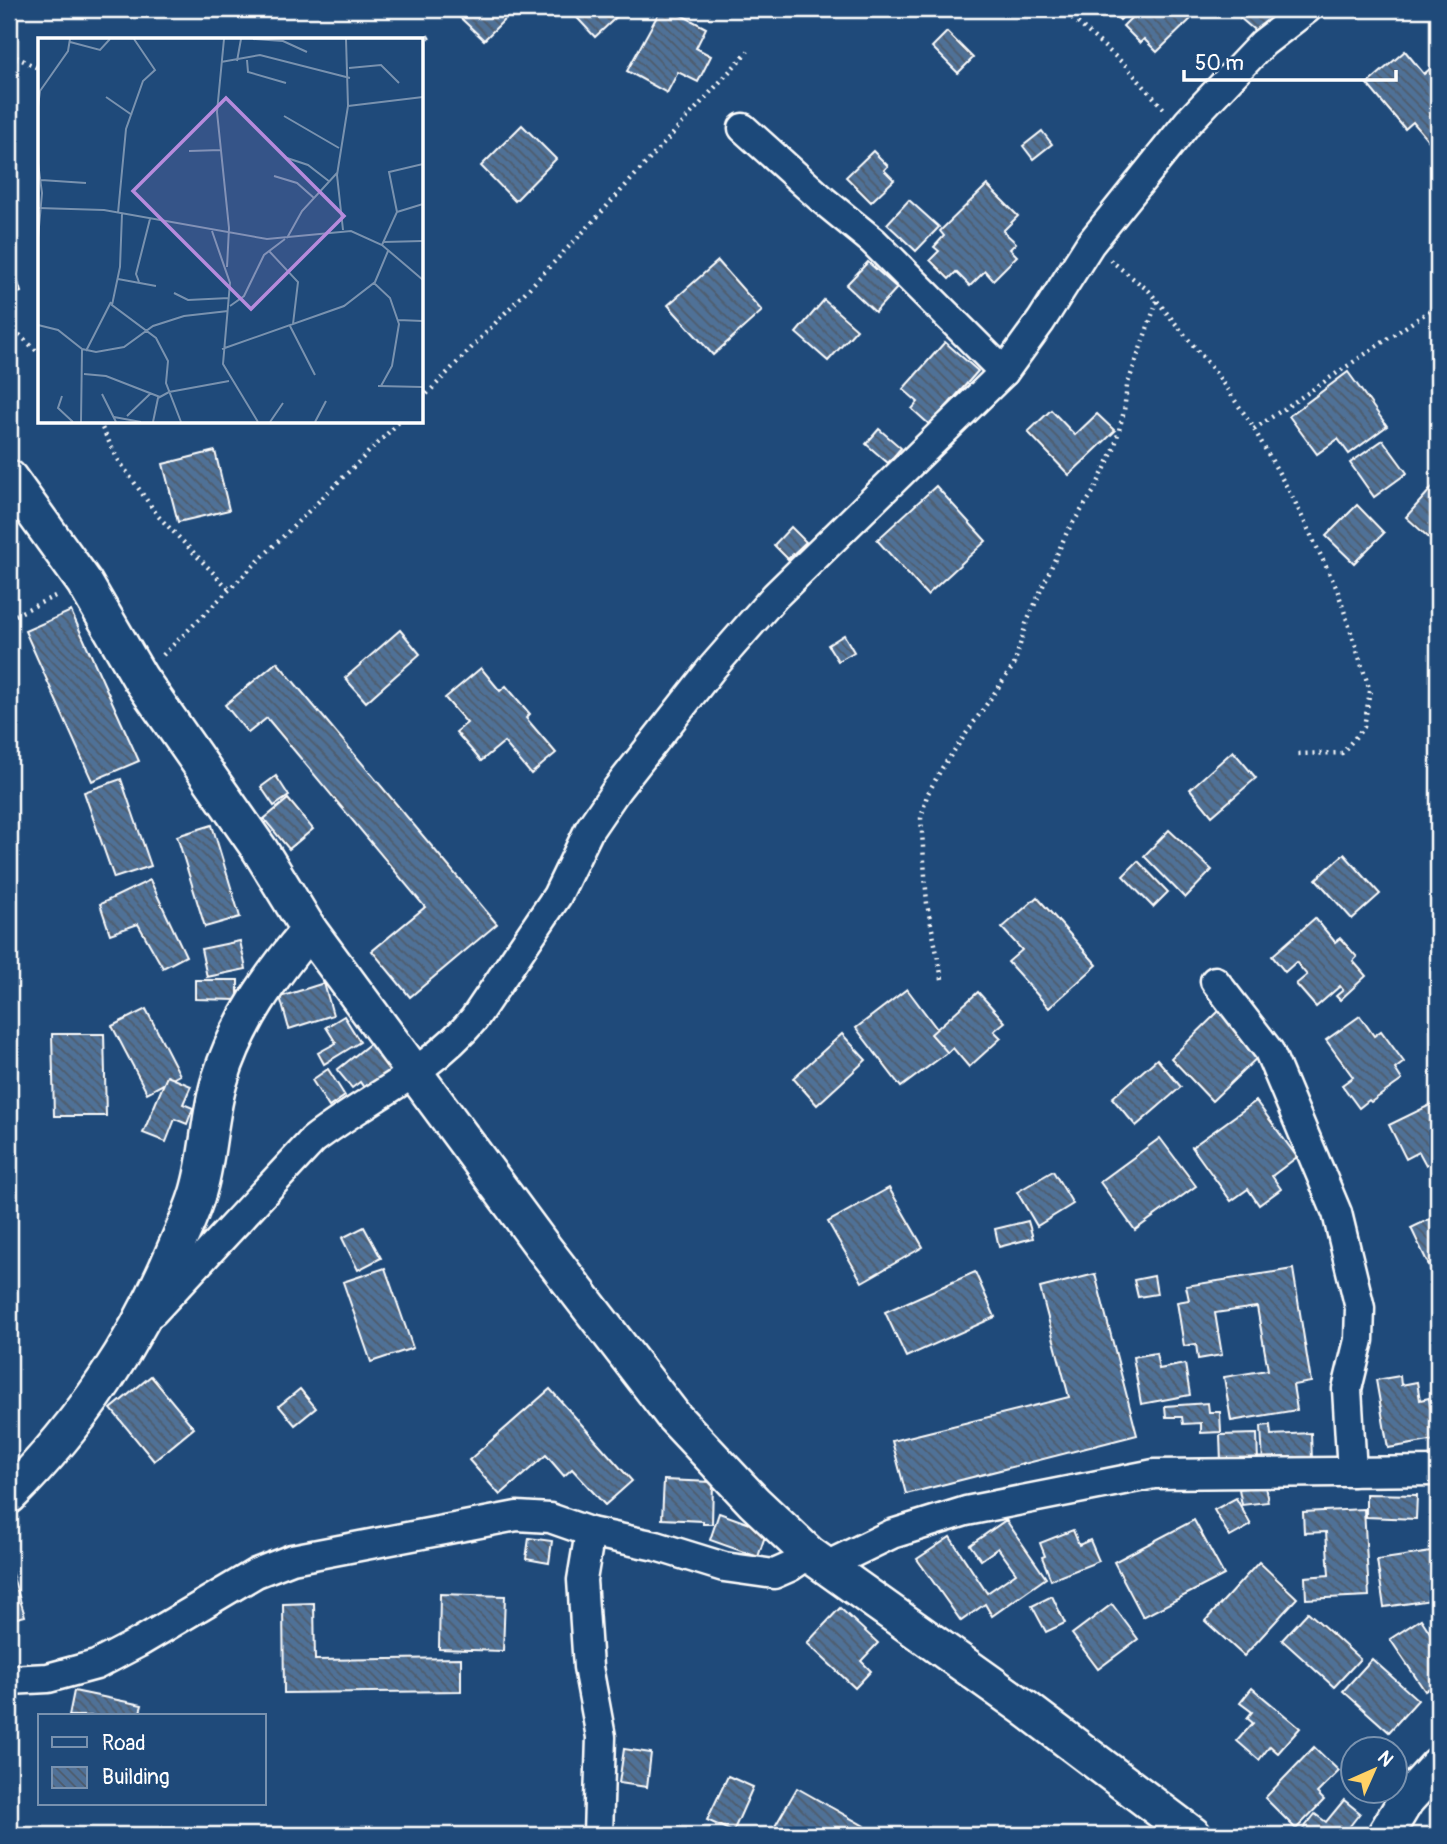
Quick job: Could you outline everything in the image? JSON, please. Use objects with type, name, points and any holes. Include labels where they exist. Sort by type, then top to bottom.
[{"type":"street","points":[[139,1328],[313,1140],[335,1123],[415,1074],[446,1049],[474,1019],[557,896],[589,830],[617,789],[712,668],[775,596],[1004,372],[1041,321],[1090,244],[1182,129],[1262,43],[1307,9]]},
{"type":"street","points":[[744,128],[824,201],[873,241],[1004,372]]},
{"type":"street","points":[[9,478],[84,582],[140,678],[260,850],[309,930],[543,1247],[674,1417],[754,1502],[817,1560],[1024,1707],[1193,1835]]},
{"type":"street","points":[[9,1496],[36,1470],[92,1402],[139,1328],[168,1267],[199,1189],[219,1081],[233,1042],[249,1009],[309,930]]},
{"type":"street","points":[[1215,981],[1269,1051],[1337,1213],[1360,1308],[1359,1340],[1347,1390],[1352,1472]]},
{"type":"street","points":[[9,1680],[48,1678],[96,1665],[256,1573],[292,1559],[517,1516],[550,1517],[590,1532],[656,1546],[724,1567],[774,1574],[966,1511],[1153,1474],[1438,1471]]},
{"type":"street","points":[[590,1532],[582,1580],[587,1667],[601,1737],[598,1835]]},
{"type":"street","points":[[1385,1835],[1406,1800],[1438,1765]]},
{"type":"path","points":[[1062,9],[1125,65],[1182,129]]},
{"type":"path","points":[[9,32],[16,57],[9,92]]},
{"type":"path","points":[[424,40],[434,34]]},
{"type":"path","points":[[424,397],[579,237],[748,51]]},
{"type":"path","points":[[16,57],[38,68]]},
{"type":"path","points":[[1090,244],[1149,291],[1214,372],[1254,429],[1293,498],[1337,589],[1370,691],[1364,727],[1342,753],[1294,754]]},
{"type":"path","points":[[942,979],[927,904],[921,818],[927,795],[942,768],[1014,664],[1026,624],[1067,532],[1094,491],[1114,449],[1127,387],[1157,301]]},
{"type":"path","points":[[1254,429],[1438,305]]},
{"type":"path","points":[[9,325],[38,352]]},
{"type":"path","points":[[100,424],[117,458],[158,516],[230,590]]},
{"type":"path","points":[[140,678],[398,424]]},
{"type":"path","points":[[9,618],[84,582]]},
{"type":"building","points":[[451,9],[515,9],[484,40]]},
{"type":"building","points":[[569,9],[625,9],[595,37]]},
{"type":"building","points":[[661,9],[670,9],[706,28],[696,48],[711,56],[698,82],[678,72],[667,93],[627,71]]},
{"type":"building","points":[[1109,9],[1193,9],[1197,13],[1157,52],[1144,39],[1140,43],[1123,26],[1131,18],[1127,13],[1120,20]]},
{"type":"building","points":[[1248,9],[1265,9],[1274,17],[1259,34],[1240,18]]},
{"type":"building","points":[[947,32],[973,58],[958,73],[932,47]]},
{"type":"building","points":[[1405,51],[1424,74],[1438,62],[1438,152],[1413,122],[1405,129],[1367,84]]},
{"type":"building","points":[[522,125],[556,159],[515,201],[481,166]]},
{"type":"building","points":[[1042,131],[1052,144],[1033,159],[1023,146]]},
{"type":"building","points":[[873,151],[888,166],[884,170],[894,180],[871,202],[846,177]]},
{"type":"building","points":[[987,185],[1018,216],[1003,231],[1016,243],[1010,249],[1017,256],[993,280],[985,271],[970,286],[956,272],[949,279],[930,260],[939,251],[934,247],[944,236],[940,231]]},
{"type":"building","points":[[909,200],[939,227],[916,251],[887,224]]},
{"type":"building","points":[[718,261],[762,311],[713,355],[668,305]]},
{"type":"building","points":[[868,262],[897,288],[875,312],[846,285]]},
{"type":"building","points":[[14,269],[21,292],[9,296],[9,270]]},
{"type":"building","points":[[824,300],[857,329],[828,361],[796,333]]},
{"type":"building","points":[[945,342],[978,371],[930,425],[912,409],[918,402],[903,389]]},
{"type":"building","points":[[1348,372],[1387,426],[1349,454],[1338,439],[1317,454],[1289,416]]},
{"type":"building","points":[[1051,410],[1075,435],[1097,414],[1115,431],[1069,475],[1028,432]]},
{"type":"building","points":[[879,429],[901,448],[888,463],[866,444]]},
{"type":"building","points":[[1383,440],[1407,473],[1374,497],[1350,463]]},
{"type":"building","points":[[215,451],[229,510],[178,522],[163,464]]},
{"type":"building","points":[[1438,481],[1438,546],[1406,517]]},
{"type":"building","points":[[936,486],[986,541],[927,595],[877,540]]},
{"type":"building","points":[[1357,505],[1384,533],[1354,563],[1326,536]]},
{"type":"building","points":[[791,527],[806,542],[788,559],[774,545]]},
{"type":"building","points":[[71,611],[139,761],[92,781],[25,631]]},
{"type":"building","points":[[400,630],[420,654],[366,702],[345,678]]},
{"type":"building","points":[[844,635],[854,652],[838,661],[828,645]]},
{"type":"building","points":[[277,662],[497,924],[410,997],[372,951],[425,907],[267,718],[248,733],[225,705]]},
{"type":"building","points":[[481,668],[500,691],[506,686],[530,714],[526,718],[556,753],[531,774],[504,742],[481,761],[456,732],[467,723],[445,698]]},
{"type":"building","points":[[1233,751],[1256,778],[1212,816],[1190,789]]},
{"type":"building","points":[[276,776],[289,796],[274,806],[261,787]]},
{"type":"building","points":[[121,779],[151,866],[114,878],[84,792]]},
{"type":"building","points":[[288,799],[313,829],[289,849],[264,819]]},
{"type":"building","points":[[212,825],[240,917],[205,927],[177,836]]},
{"type":"building","points":[[1169,830],[1212,870],[1185,898],[1144,856]]},
{"type":"building","points":[[1344,854],[1380,894],[1352,919],[1316,879]]},
{"type":"building","points":[[1138,861],[1168,892],[1153,907],[1123,876]]},
{"type":"building","points":[[150,880],[186,956],[163,968],[138,924],[110,934],[100,904]]},
{"type":"building","points":[[1037,897],[1097,965],[1049,1008],[1008,962],[1022,950],[1002,928]]},
{"type":"building","points":[[1315,918],[1335,942],[1340,938],[1357,957],[1353,961],[1366,976],[1340,1000],[1336,996],[1343,990],[1340,986],[1316,1007],[1296,984],[1307,975],[1296,962],[1285,972],[1272,956]]},
{"type":"building","points":[[240,941],[246,969],[207,977],[201,949]]},
{"type":"building","points":[[195,980],[238,980],[238,1000],[195,999]]},
{"type":"building","points":[[324,983],[333,1015],[289,1029],[280,997]]},
{"type":"building","points":[[907,989],[952,1049],[901,1087],[856,1028]]},
{"type":"building","points":[[978,992],[1005,1022],[994,1031],[1001,1038],[969,1067],[953,1048],[948,1053],[931,1034]]},
{"type":"building","points":[[146,1009],[180,1075],[147,1093],[112,1026]]},
{"type":"building","points":[[1221,1009],[1263,1052],[1212,1101],[1171,1058]]},
{"type":"building","points":[[344,1016],[360,1042],[324,1064],[318,1053],[336,1043],[326,1027]]},
{"type":"building","points":[[1360,1016],[1374,1036],[1381,1031],[1404,1062],[1395,1069],[1402,1080],[1359,1108],[1342,1085],[1353,1077],[1326,1040]]},
{"type":"building","points":[[52,1034],[104,1034],[106,1116],[54,1116]]},
{"type":"building","points":[[842,1034],[866,1060],[817,1105],[793,1078]]},
{"type":"building","points":[[371,1043],[395,1075],[369,1095],[360,1082],[352,1088],[337,1070]]},
{"type":"building","points":[[1157,1059],[1181,1087],[1136,1126],[1112,1098]]},
{"type":"building","points":[[328,1069],[345,1096],[329,1107],[312,1080]]},
{"type":"building","points":[[167,1076],[191,1086],[183,1104],[193,1108],[187,1124],[175,1119],[166,1142],[143,1133]]},
{"type":"building","points":[[1256,1101],[1297,1157],[1272,1176],[1281,1189],[1259,1205],[1248,1189],[1231,1201],[1192,1147]]},
{"type":"building","points":[[1438,1101],[1438,1164],[1436,1160],[1426,1165],[1419,1152],[1406,1159],[1389,1125]]},
{"type":"building","points":[[1160,1138],[1196,1186],[1135,1230],[1100,1182]]},
{"type":"building","points":[[1053,1171],[1073,1204],[1037,1226],[1017,1192]]},
{"type":"building","points":[[889,1188],[923,1247],[862,1282],[828,1222]]},
{"type":"building","points":[[1438,1215],[1438,1276],[1435,1278],[1411,1228]]},
{"type":"building","points":[[1028,1221],[1033,1238],[999,1247],[995,1229]]},
{"type":"building","points":[[364,1227],[381,1258],[358,1270],[342,1238]]},
{"type":"building","points":[[385,1268],[413,1348],[371,1362],[343,1282]]},
{"type":"building","points":[[1293,1269],[1311,1382],[1293,1385],[1297,1410],[1231,1421],[1224,1377],[1268,1370],[1257,1307],[1215,1313],[1222,1355],[1198,1359],[1196,1344],[1184,1346],[1177,1302],[1189,1300],[1186,1286]]},
{"type":"building","points":[[975,1272],[995,1317],[906,1357],[885,1312]]},
{"type":"building","points":[[1095,1274],[1137,1435],[906,1494],[892,1441],[1069,1397],[1040,1288]]},
{"type":"building","points":[[1154,1276],[1157,1294],[1138,1297],[1134,1280]]},
{"type":"building","points":[[1156,1353],[1159,1369],[1185,1364],[1190,1395],[1141,1404],[1133,1357]]},
{"type":"building","points":[[151,1376],[194,1428],[154,1461],[111,1409]]},
{"type":"building","points":[[1400,1376],[1401,1385],[1417,1382],[1420,1400],[1429,1398],[1436,1440],[1388,1448],[1376,1380]]},
{"type":"building","points":[[300,1389],[316,1408],[295,1425],[279,1406]]},
{"type":"building","points":[[550,1389],[632,1481],[605,1505],[572,1469],[564,1476],[546,1455],[500,1495],[469,1460]]},
{"type":"building","points":[[1208,1403],[1209,1412],[1220,1412],[1221,1432],[1201,1433],[1201,1423],[1183,1424],[1182,1417],[1166,1417],[1165,1406]]},
{"type":"building","points":[[1270,1425],[1271,1435],[1311,1433],[1312,1460],[1263,1463],[1261,1426]]},
{"type":"building","points":[[1257,1434],[1258,1461],[1221,1462],[1220,1435]]},
{"type":"building","points":[[664,1480],[713,1482],[712,1524],[662,1519]]},
{"type":"building","points":[[1265,1486],[1268,1502],[1242,1505],[1239,1489]]},
{"type":"building","points":[[1366,1494],[1417,1495],[1416,1519],[1366,1517]]},
{"type":"building","points":[[1236,1498],[1251,1525],[1230,1537],[1214,1510]]},
{"type":"building","points":[[1364,1509],[1369,1596],[1306,1599],[1305,1577],[1329,1575],[1326,1532],[1304,1533],[1303,1512]]},
{"type":"building","points":[[719,1513],[767,1530],[758,1557],[710,1540]]},
{"type":"building","points":[[1006,1520],[1046,1578],[992,1616],[985,1604],[961,1621],[917,1559],[950,1537],[987,1593],[1016,1573],[998,1548],[981,1560],[970,1545]]},
{"type":"building","points":[[1194,1520],[1224,1575],[1143,1617],[1114,1562]]},
{"type":"building","points":[[1073,1530],[1079,1545],[1090,1540],[1099,1561],[1051,1580],[1040,1543]]},
{"type":"building","points":[[529,1538],[552,1541],[549,1563],[526,1559]]},
{"type":"building","points":[[1438,1551],[1438,1599],[1384,1607],[1377,1560]]},
{"type":"building","points":[[1259,1562],[1297,1598],[1244,1656],[1205,1621]]},
{"type":"building","points":[[9,1564],[25,1616],[9,1620]]},
{"type":"building","points":[[440,1594],[505,1596],[503,1651],[439,1649]]},
{"type":"building","points":[[1052,1596],[1065,1623],[1046,1632],[1032,1606]]},
{"type":"building","points":[[314,1603],[315,1660],[461,1658],[461,1691],[284,1693],[283,1604]]},
{"type":"building","points":[[1112,1604],[1138,1639],[1098,1669],[1072,1634]]},
{"type":"building","points":[[840,1608],[878,1643],[861,1661],[871,1671],[855,1688],[807,1643]]},
{"type":"building","points":[[1308,1612],[1360,1659],[1334,1687],[1282,1640]]},
{"type":"building","points":[[1421,1619],[1438,1645],[1438,1682],[1425,1691],[1390,1639]]},
{"type":"building","points":[[1372,1659],[1418,1700],[1389,1732],[1343,1691]]},
{"type":"building","points":[[1252,1688],[1300,1728],[1278,1753],[1270,1746],[1259,1760],[1237,1741],[1253,1723],[1247,1718],[1252,1712],[1240,1703]]},
{"type":"building","points":[[74,1691],[142,1705],[140,1714],[69,1714]]},
{"type":"building","points":[[1314,1747],[1338,1770],[1317,1793],[1324,1800],[1296,1829],[1265,1798]]},
{"type":"building","points":[[624,1749],[651,1753],[647,1787],[619,1783]]},
{"type":"building","points":[[728,1776],[753,1787],[733,1832],[707,1820]]},
{"type":"building","points":[[797,1788],[864,1826],[859,1835],[770,1835]]},
{"type":"building","points":[[1339,1806],[1351,1806],[1360,1813],[1343,1835],[1300,1833],[1315,1814],[1326,1822]]}]
